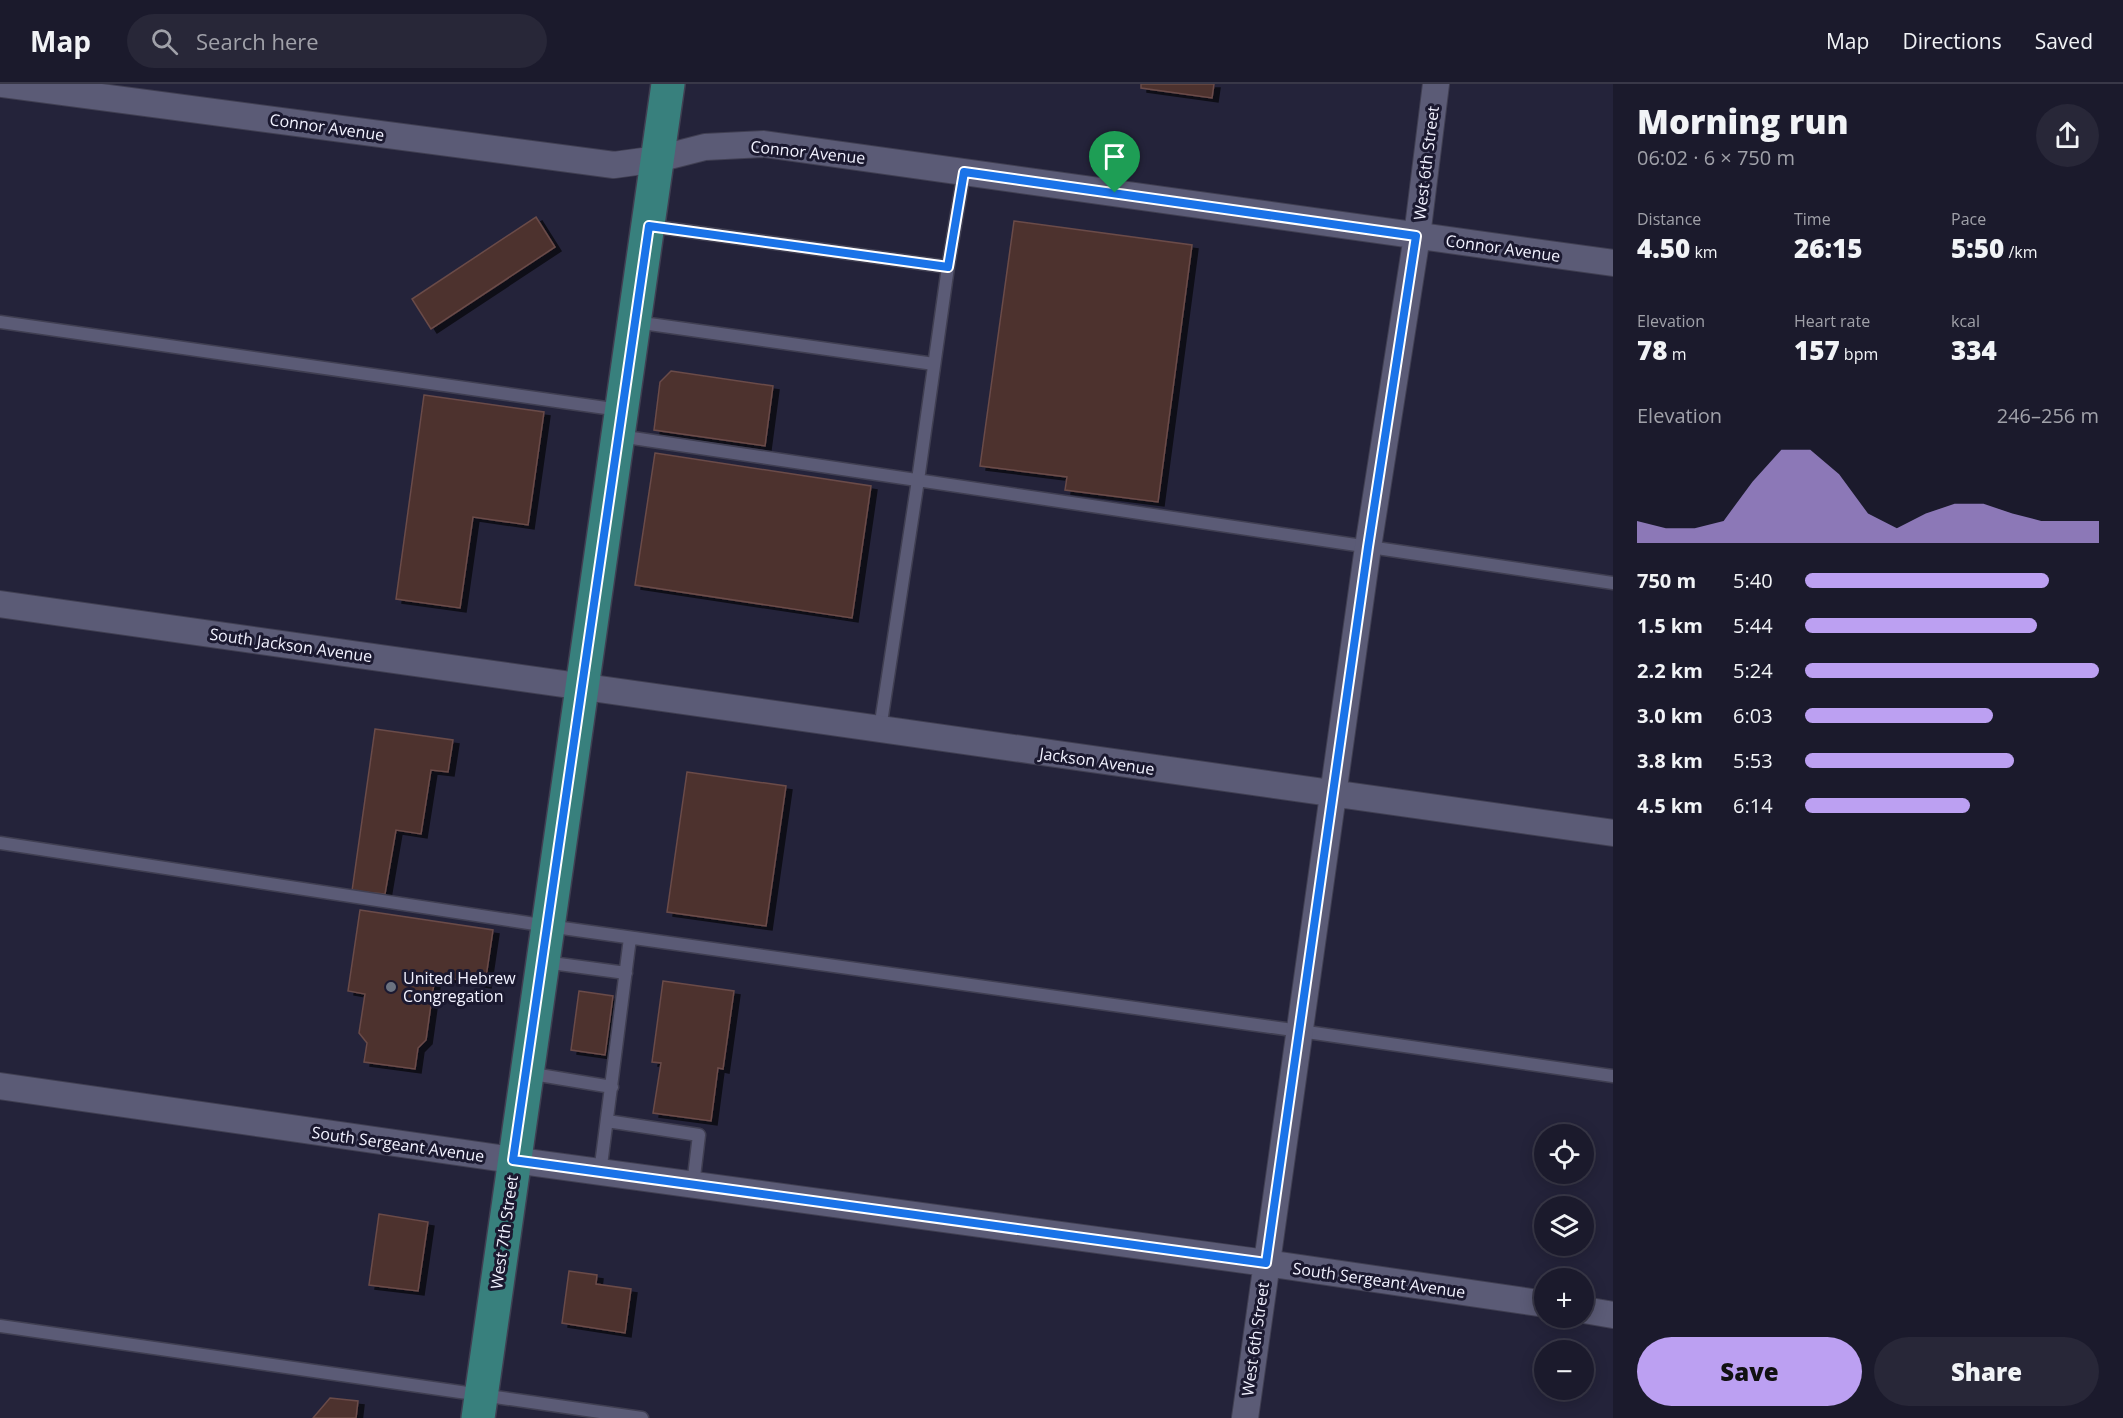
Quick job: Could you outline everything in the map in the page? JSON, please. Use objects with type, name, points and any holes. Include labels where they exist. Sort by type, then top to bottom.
[{"type":"main road","name":"West 7th Street","points":[[480,1407],[513,1160],[668,84]]},
{"type":"street","name":"Connor Avenue","points":[[3,84],[606,165],[658,159],[705,147],[764,144],[1613,263]]},
{"type":"street","name":"West 6th Street","points":[[1245,1418],[1436,84]]},
{"type":"street","name":"South Jackson Avenue","points":[[0,604],[582,686]]},
{"type":"street","name":"Jackson Avenue","points":[[582,686],[1613,833]]},
{"type":"street","name":"South Sergeant Avenue","points":[[0,1086],[600,1173],[1266,1263],[1534,1302]]},
{"type":"street","points":[[1594,1312],[1613,1315]]},
{"type":"lane","points":[[880,729],[964,172]]},
{"type":"lane","points":[[649,226],[948,267]]},
{"type":"lane","points":[[0,322],[620,423],[918,480],[1613,584]]},
{"type":"lane","points":[[634,322],[934,364]]},
{"type":"lane","points":[[0,843],[630,938],[1613,1076]]},
{"type":"lane","points":[[600,1173],[630,938]]},
{"type":"lane","points":[[542,962],[626,973]]},
{"type":"lane","points":[[526,1073],[612,1087]]},
{"type":"lane","points":[[607,1121],[699,1135],[693,1185]]},
{"type":"lane","points":[[0,1326],[480,1407],[642,1418]]},
{"type":"building","points":[[1141,84],[1214,84],[1212,98],[1141,88]]},
{"type":"building","points":[[536,217],[555,247],[431,329],[412,299]]},
{"type":"building","points":[[1014,221],[1192,245],[1158,502],[1065,490],[1067,477],[980,466]]},
{"type":"building","points":[[671,371],[773,386],[765,446],[654,430],[660,382]]},
{"type":"building","points":[[424,395],[544,412],[528,525],[473,517],[460,608],[396,599]]},
{"type":"building","points":[[655,453],[871,486],[852,618],[635,585]]},
{"type":"building","points":[[375,729],[453,740],[448,772],[431,770],[421,834],[396,830],[385,894],[352,891]]},
{"type":"building","points":[[687,772],[786,786],[766,926],[667,912]]},
{"type":"building","name":"United Hebrew Congregation","points":[[360,910],[493,930],[485,984],[435,976],[426,1040],[418,1048],[415,1069],[364,1062],[367,1043],[359,1033],[365,994],[348,991]]},
{"type":"building","points":[[663,981],[734,991],[723,1069],[718,1068],[711,1121],[653,1113],[661,1063],[652,1062]]},
{"type":"building","points":[[579,991],[613,996],[605,1055],[571,1050]]},
{"type":"building","points":[[379,1214],[428,1222],[418,1291],[369,1285]]},
{"type":"building","points":[[569,1271],[597,1275],[596,1284],[631,1289],[625,1333],[562,1323]]},
{"type":"building","points":[[330,1398],[358,1401],[356,1418],[313,1418]]},
{"type":"place","name":"United Hebrew Congregation","points":[[391,987]]},
{"type":"route","points":[[964,172],[1115,193],[1416,236],[1368,547],[1266,1263],[513,1160],[649,226],[948,267],[964,172]]}]
